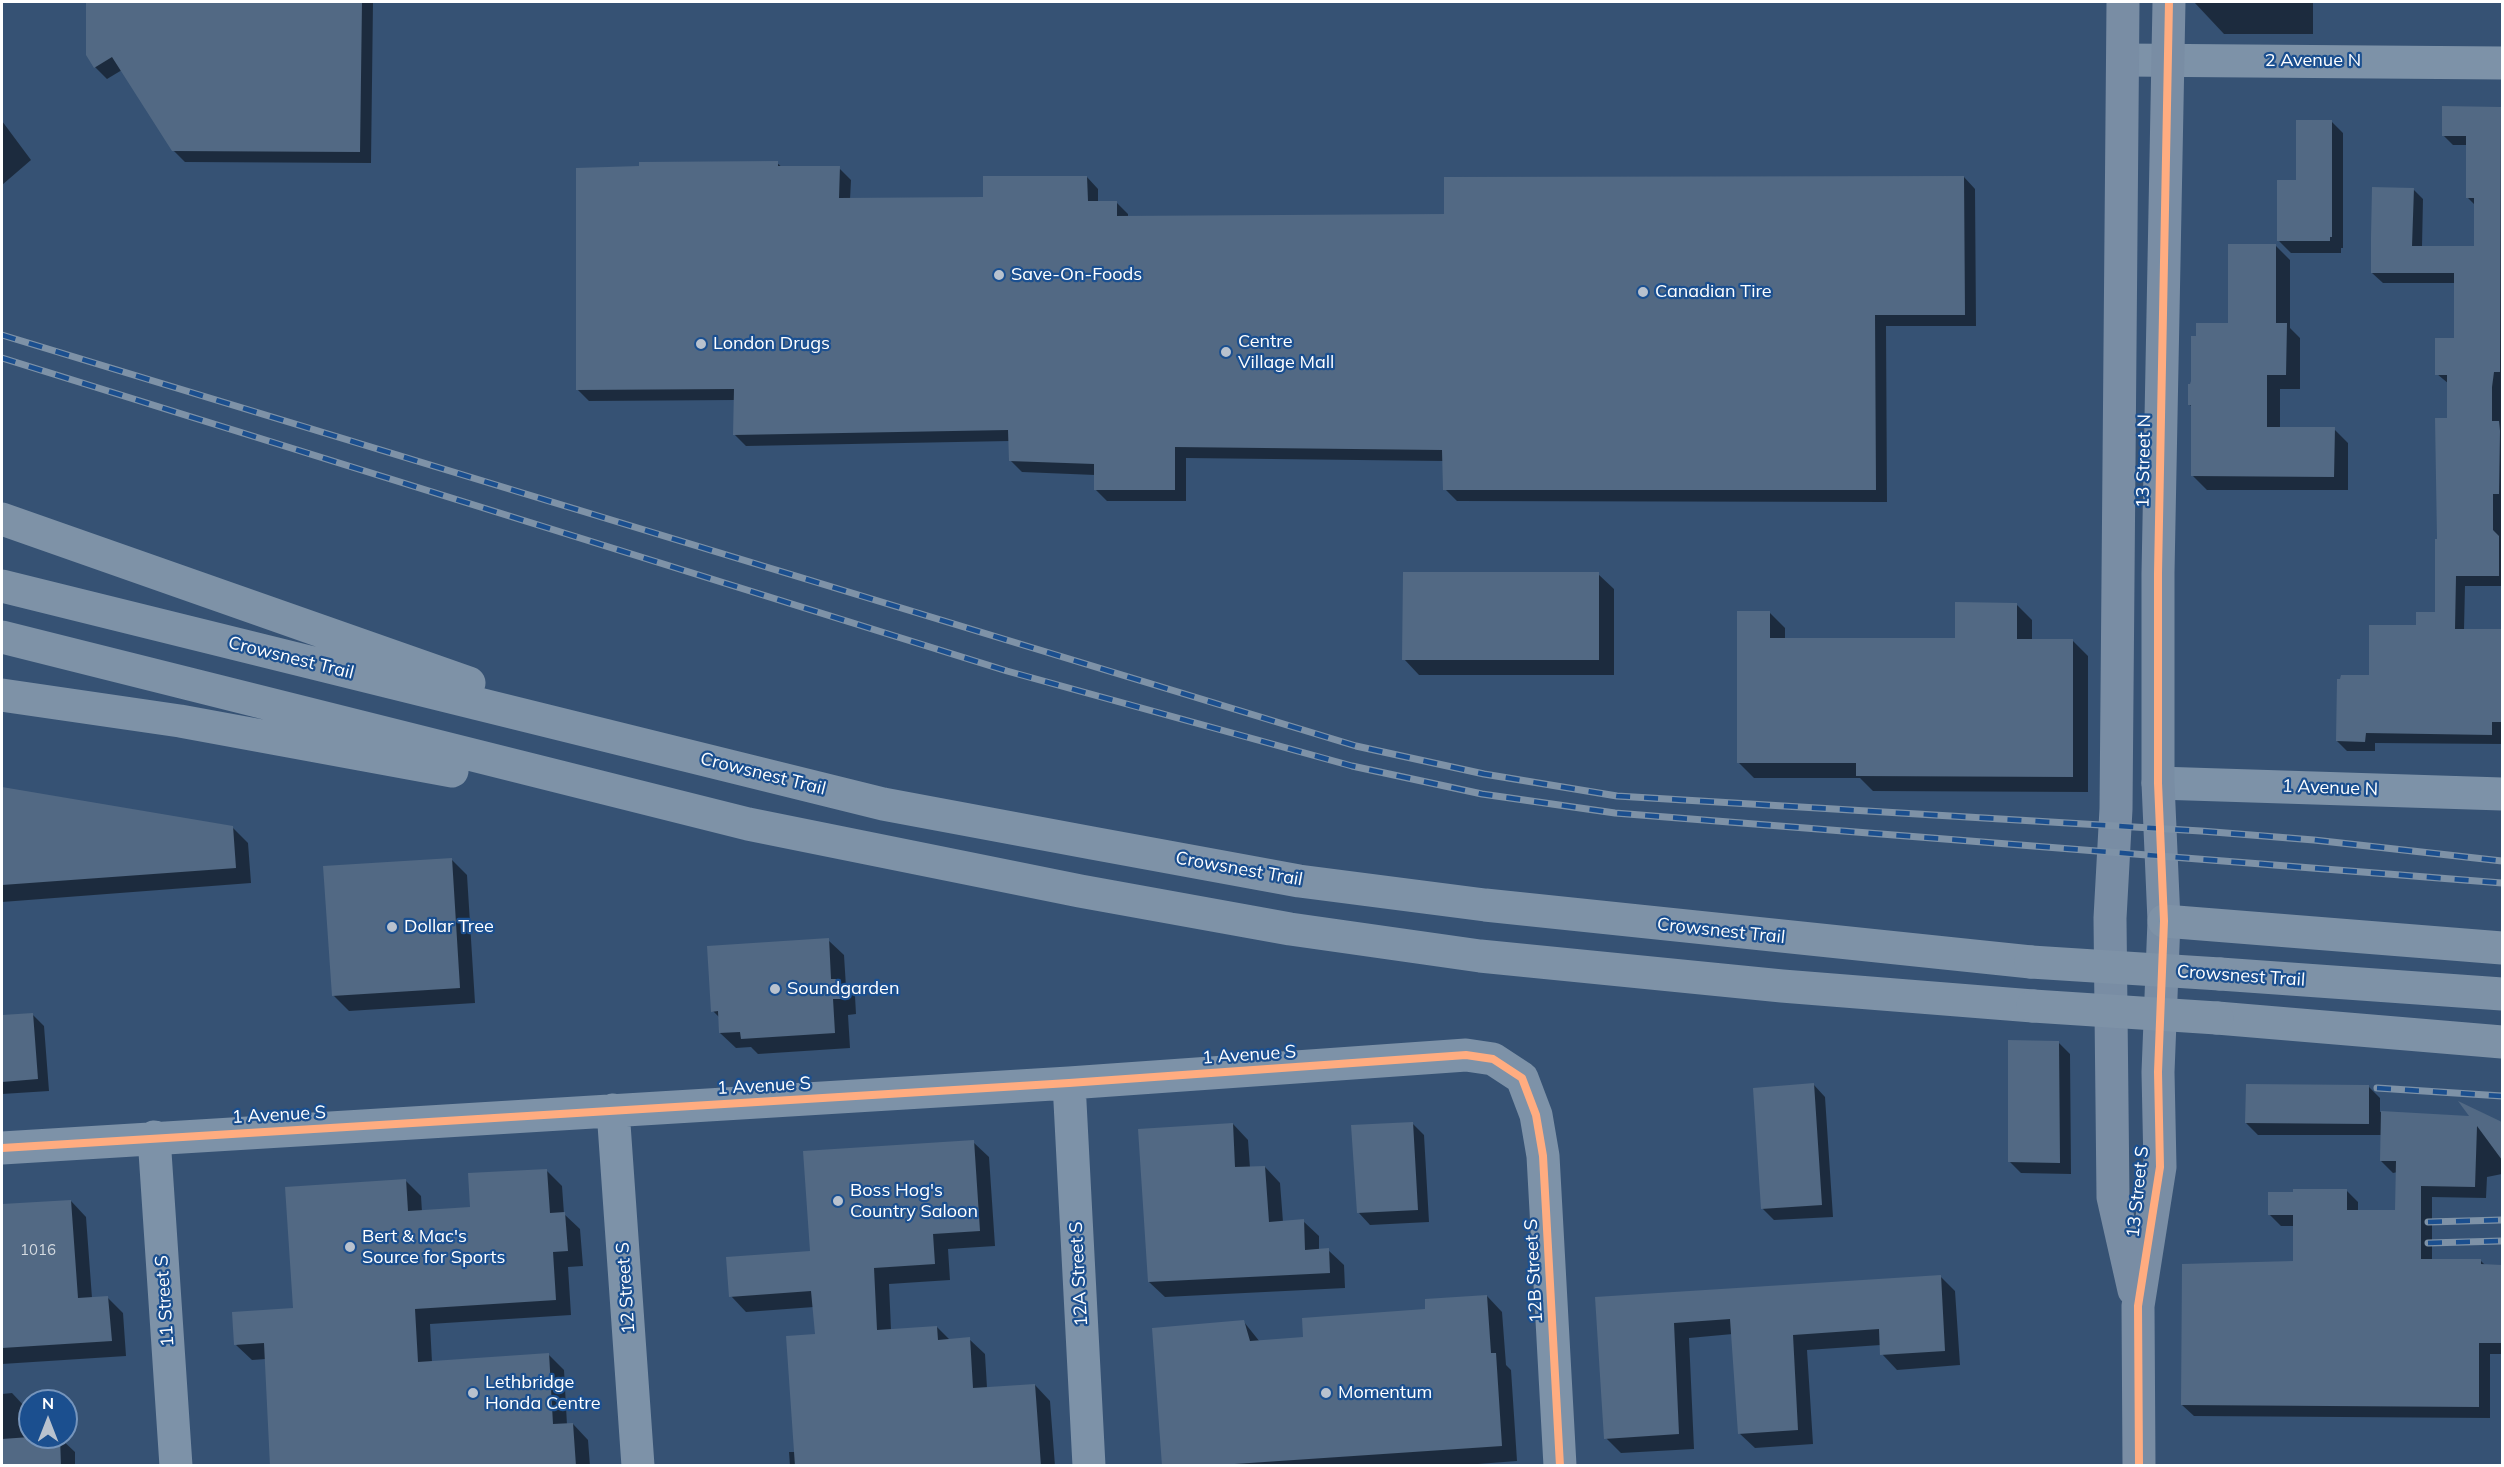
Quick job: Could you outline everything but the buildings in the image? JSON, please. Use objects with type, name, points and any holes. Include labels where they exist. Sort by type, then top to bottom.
[{"type":"highway","points":[[2,519],[651,747]]},
{"type":"highway","name":"Crowsnest Trail","points":[[2,586],[883,804],[1299,880],[1497,906],[2031,962],[2502,994]]},
{"type":"highway","points":[[2,637],[748,824]]},
{"type":"highway","points":[[2,695],[180,721],[748,824],[1010,877],[1267,925],[1458,953],[1782,986],[2217,1018],[2502,1042]]},
{"type":"highway","points":[[2164,921],[2502,948]]},
{"type":"street","name":"13 Street N","points":[[2109,918],[2116,809],[2123,2]]},
{"type":"street","name":"13 Street N","points":[[2164,921],[2158,783],[2160,403],[2169,2]]},
{"type":"street","name":"2 Avenue N","points":[[2123,60],[2502,63]]},
{"type":"street","name":"1 Avenue N","points":[[2158,783],[2502,794]]},
{"type":"street","name":"13 Street S","points":[[2109,918],[2113,1197],[2138,1306]]},
{"type":"street","name":"13 Street S","points":[[2139,1466],[2138,1306],[2160,1167],[2158,1072],[2164,921]]},
{"type":"street","name":"1 Avenue S","points":[[2,1148],[1069,1083],[1466,1055],[1492,1059],[1522,1078]]},
{"type":"street","name":"12B Street S","points":[[1522,1078],[1536,1115],[1543,1156],[1560,1466]]},
{"type":"street","name":"12A Street S","points":[[1069,1083],[1089,1466]]},
{"type":"street","name":"12 Street S","points":[[613,1110],[638,1466]]},
{"type":"street","name":"11 Street S","points":[[154,1137],[176,1466]]},
{"type":"railway","points":[[2,335],[1356,746],[1484,774],[1617,796],[2201,831],[2314,840],[2502,861]]},
{"type":"railway","points":[[2,358],[1007,671],[1352,766],[1482,794],[1615,813],[2502,883]]},
{"type":"railway","points":[[2377,1088],[2502,1096]]},
{"type":"railway","points":[[2428,1222],[2502,1220]]},
{"type":"railway","points":[[2428,1243],[2502,1241]]},
{"type":"cycle path","points":[[2139,1466],[2138,1306],[2160,1167],[2158,1072],[2164,921],[2158,783],[2158,573],[2169,2]]},
{"type":"cycle path","points":[[2,1148],[1069,1083],[1466,1055],[1493,1059],[1522,1078],[1536,1115],[1543,1156],[1560,1466]]},
{"type":"place","name":"Save-On-Foods","points":[[999,275]]},
{"type":"place","name":"Canadian Tire","points":[[1643,292]]},
{"type":"place","name":"London Drugs","points":[[701,344]]},
{"type":"place","name":"Centre Village Mall","points":[[1226,352]]},
{"type":"place","name":"Dollar Tree","points":[[392,927]]},
{"type":"place","name":"Soundgarden","points":[[775,989]]},
{"type":"place","name":"Boss Hog's Country Saloon","points":[[838,1201]]},
{"type":"place","name":"Bert & Mac's Source for Sports","points":[[350,1247]]},
{"type":"place","name":"Lethbridge Honda Centre","points":[[473,1393]]},
{"type":"place","name":"Momentum","points":[[1326,1393]]}]
